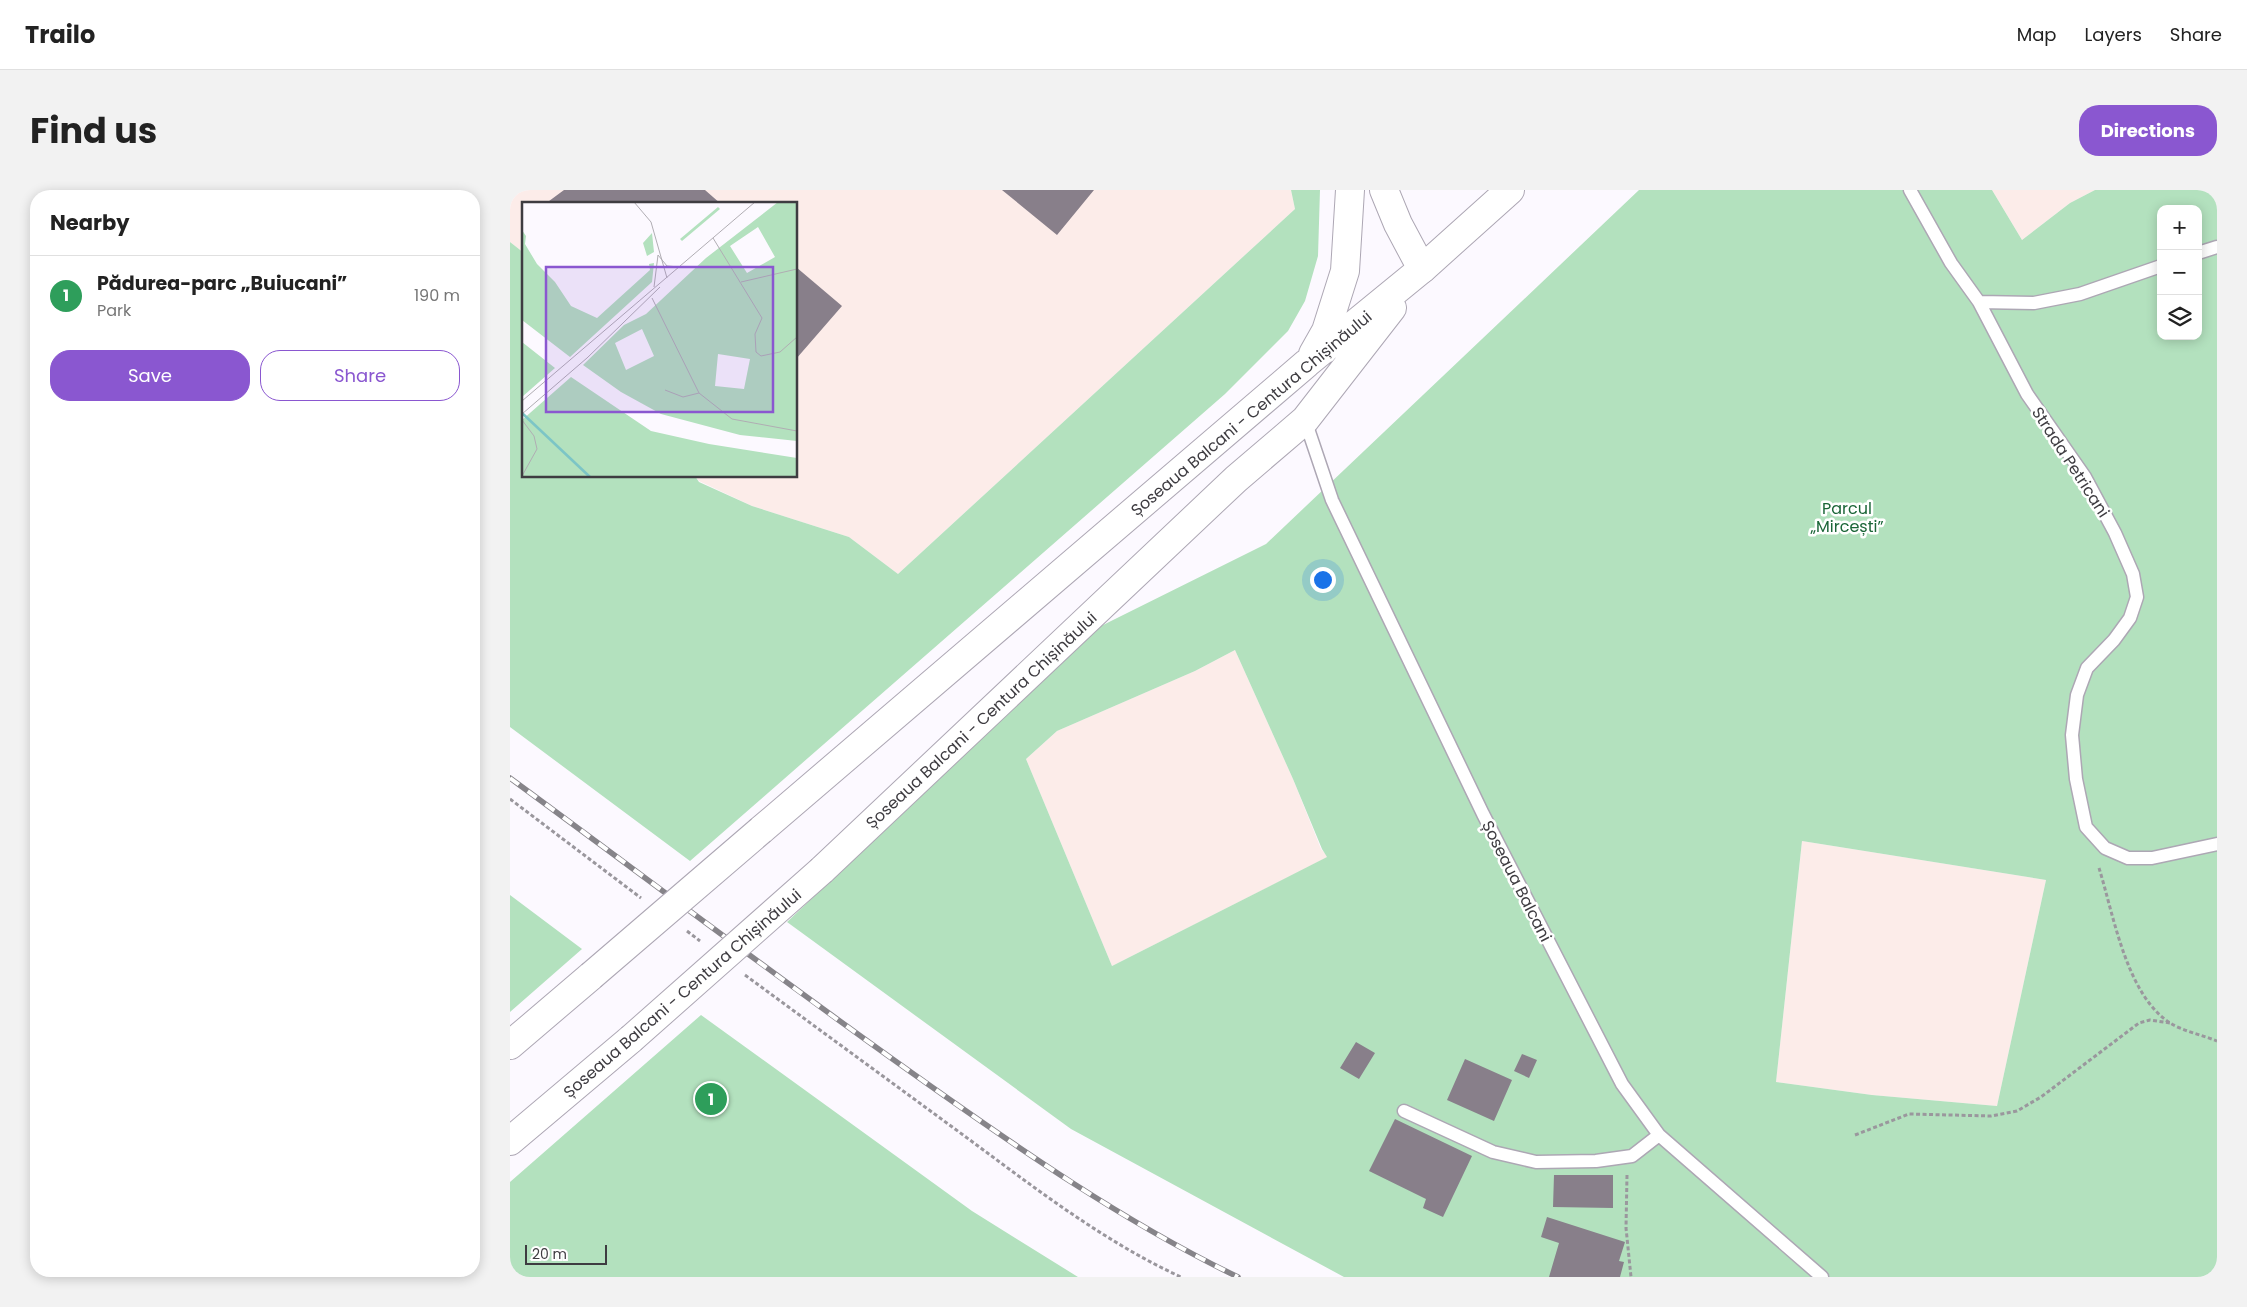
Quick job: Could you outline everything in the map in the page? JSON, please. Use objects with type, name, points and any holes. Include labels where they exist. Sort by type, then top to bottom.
[{"type":"main road","points":[[1307,364],[1326,331],[1345,271],[1350,190]]},
{"type":"main road","points":[[1384,190],[1398,224],[1422,269]]},
{"type":"main road","name":"Șoseaua Balcani - Centura Chișinăului","points":[[510,1045],[1307,364],[1422,269],[1510,190]]},
{"type":"main road","name":"Șoseaua Balcani - Centura Chișinăului","points":[[513,1139],[822,870],[1228,486],[1305,420],[1422,269]]},
{"type":"lane","name":"Strada Petricani","points":[[1910,190],[1951,263],[1979,302],[2027,394],[2085,477],[2115,533],[2133,574],[2137,597],[2130,618],[2114,640],[2088,668],[2077,694],[2072,735],[2076,778],[2086,827]]},
{"type":"lane","points":[[2202,252],[2217,247]]},
{"type":"lane","points":[[1979,302],[2034,303],[2080,294],[2157,267]]},
{"type":"lane","name":"Șoseaua Balcani","points":[[1305,420],[1332,500],[1483,814],[1622,1084],[1659,1135],[1822,1277]]},
{"type":"lane","points":[[2086,827],[2105,848],[2128,858],[2152,858],[2217,844]]},
{"type":"lane","points":[[1404,1110],[1493,1152],[1536,1162],[1596,1161],[1632,1156],[1659,1135]]},
{"type":"path","points":[[510,799],[642,898]]},
{"type":"path","points":[[2086,827],[2130,972],[2145,1000],[2170,1023]]},
{"type":"path","points":[[681,927],[704,944]]},
{"type":"path","points":[[743,973],[1004,1165],[1087,1223],[1149,1262],[1181,1277]]},
{"type":"path","points":[[1855,1135],[1909,1114],[1992,1116],[2017,1111],[2041,1097],[2139,1023],[2150,1020],[2170,1023],[2217,1041]]},
{"type":"path","points":[[1631,1277],[1626,1228],[1627,1170],[1632,1156]]},
{"type":"shaded area","points":[[510,190],[1291,190],[1295,209],[898,574],[849,537],[752,506],[699,481],[697,478],[798,478],[798,202],[522,202],[522,251],[510,242]]},
{"type":"shaded area","points":[[1992,190],[2095,190],[2070,203],[2022,240]]},
{"type":"shaded area","points":[[1235,650],[1293,779],[1321,849],[1328,857],[1112,966],[1026,759],[1057,731],[1195,671]]},
{"type":"shaded area","points":[[1802,841],[2046,880],[1997,1106],[1872,1095],[1776,1082]]},
{"type":"green space","points":[[1291,190],[1320,190],[1318,256],[1305,301],[1288,331],[1225,394],[690,861],[510,727],[510,242],[522,251],[522,478],[696,478],[699,482],[752,506],[849,537],[898,574],[1295,209]]},
{"type":"green space","name":"Parcul „Mircești”","points":[[1639,190],[1992,190],[2022,240],[2070,203],[2095,190],[2217,190],[2217,1277],[1344,1277],[1071,1129],[787,922],[1099,627],[1266,544]],"holes":[[[1235,650],[1327,857],[1112,966],[1026,759],[1057,731],[1195,671]],[[1802,841],[2046,880],[1997,1106],[1872,1095],[1776,1082]]]},
{"type":"green space","points":[[510,895],[582,949],[510,1012]]},
{"type":"green space","points":[[701,1015],[972,1211],[1078,1277],[510,1277],[510,1182]]},
{"type":"building","points":[[564,190],[705,190],[719,202],[548,202]]},
{"type":"building","points":[[1002,190],[1094,190],[1057,235]]},
{"type":"building","points":[[798,269],[842,306],[798,357]]},
{"type":"building","points":[[1356,1042],[1375,1053],[1359,1079],[1340,1068]]},
{"type":"building","points":[[1522,1054],[1537,1060],[1529,1078],[1514,1071]]},
{"type":"building","points":[[1465,1059],[1512,1080],[1494,1121],[1447,1100]]},
{"type":"building","points":[[1395,1119],[1472,1156],[1443,1217],[1423,1208],[1426,1199],[1369,1171]]},
{"type":"building","points":[[1554,1175],[1613,1175],[1613,1208],[1553,1207]]},
{"type":"building","points":[[1547,1217],[1625,1242],[1619,1261],[1624,1262],[1620,1277],[1549,1277],[1559,1243],[1541,1237]]},
{"type":"railway","points":[[510,778],[813,1002],[993,1130],[1113,1208],[1196,1256],[1238,1277]]},
{"type":"place","name":"Pădurea-parc „Buiucani”","points":[[711,1099]]}]
